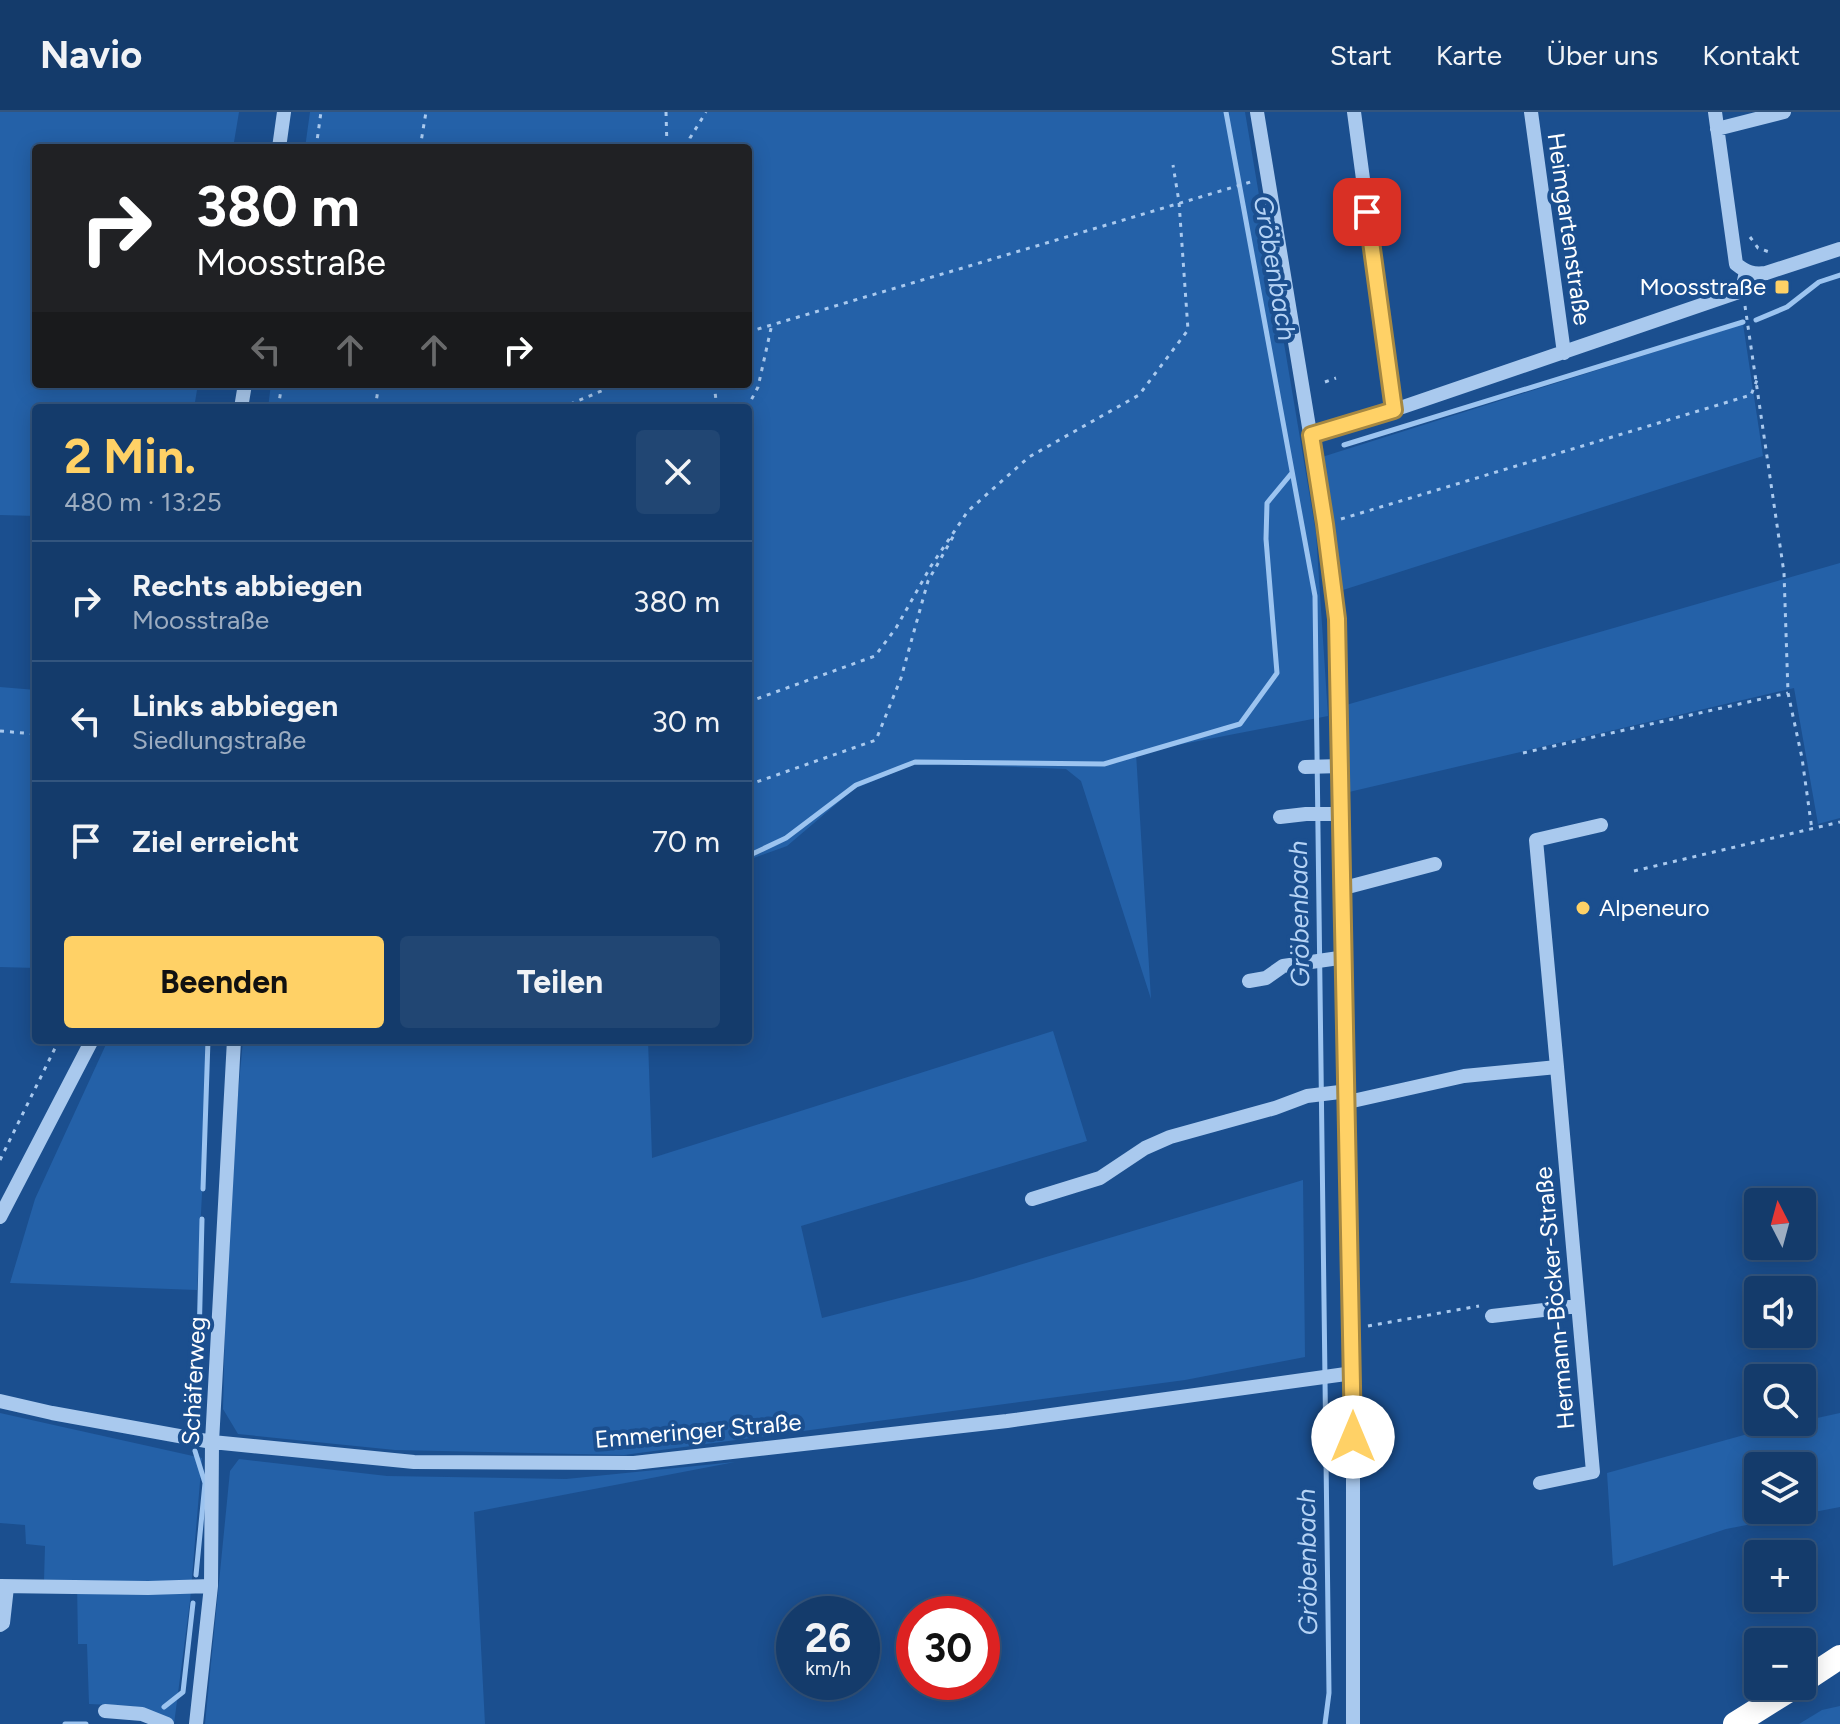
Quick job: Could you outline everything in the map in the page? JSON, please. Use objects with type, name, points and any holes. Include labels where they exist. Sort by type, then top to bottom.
[{"type":"highway","points":[[1816,1673],[1840,1657]]},
{"type":"highway","points":[[1735,1724],[1774,1700]]},
{"type":"street","points":[[280,144],[284,112]]},
{"type":"street","points":[[1257,112],[1311,435],[1337,619],[1336,766],[1342,814],[1346,957],[1343,1095],[1353,1373],[1353,1724]]},
{"type":"street","points":[[1354,112],[1394,410]]},
{"type":"street","name":"Heimgartenstraße","points":[[1531,112],[1564,353]]},
{"type":"street","points":[[1715,112],[1736,264],[1746,271],[1766,273],[1840,249]]},
{"type":"street","points":[[1717,129],[1784,112]]},
{"type":"street","points":[[1311,435],[1394,410],[1742,291],[1746,271]]},
{"type":"street","points":[[1305,767],[1336,766]]},
{"type":"street","points":[[1280,817],[1342,814]]},
{"type":"street","name":"Hermann-Böcker-Straße","points":[[1540,1483],[1593,1472],[1536,840],[1601,825]]},
{"type":"street","points":[[1344,888],[1435,864]]},
{"type":"street","points":[[1249,981],[1266,978],[1283,966],[1346,957]]},
{"type":"street","points":[[0,1217],[90,1044]]},
{"type":"street","name":"Schäferweg","points":[[196,1724],[211,1586],[212,1442],[234,1044]]},
{"type":"street","points":[[1032,1199],[1100,1178],[1145,1148],[1170,1137],[1307,1096],[1343,1095],[1464,1076],[1557,1067]]},
{"type":"street","points":[[1489,1310],[1578,1306]]},
{"type":"street","name":"Emmeringer Straße","points":[[0,1401],[212,1442],[414,1462],[634,1463],[1007,1421],[1353,1373]]},
{"type":"street","points":[[0,1625],[3,1623],[3,1586],[211,1586]]},
{"type":"street","points":[[105,1711],[142,1714],[167,1724]]},
{"type":"path","points":[[317,144],[321,112]]},
{"type":"path","points":[[421,144],[426,112]]},
{"type":"path","points":[[666,112],[667,144]]},
{"type":"path","points":[[688,144],[706,112]]},
{"type":"path","points":[[752,701],[875,656],[896,628],[931,566],[968,511],[1029,457],[1139,395],[1188,330],[1179,202],[1173,165]]},
{"type":"path","points":[[752,330],[1248,182]]},
{"type":"path","points":[[1742,291],[1784,573],[1788,693],[1802,758],[1812,830]]},
{"type":"path","points":[[749,404],[758,387],[772,323]]},
{"type":"path","points":[[1325,382],[1336,378]]},
{"type":"path","points":[[1325,524],[1751,395],[1757,379]]},
{"type":"path","points":[[570,404],[608,388]]},
{"type":"path","points":[[752,784],[876,740],[901,678],[928,581],[968,511]]},
{"type":"path","points":[[1523,753],[1788,693]]},
{"type":"path","points":[[0,731],[32,734]]},
{"type":"path","points":[[1634,871],[1840,822]]},
{"type":"path","points":[[0,1160],[57,1044]]},
{"type":"path","points":[[1352,1328],[1489,1310]]},
{"type":"shaded area","points":[[0,112],[239,112],[234,144],[32,144],[32,388],[197,388],[195,404],[32,404],[32,516],[0,515]]},
{"type":"shaded area","points":[[310,112],[1245,112],[1316,533],[1328,716],[1136,753],[1151,999],[1081,781],[1066,769],[917,763],[854,789],[787,846],[752,859],[752,404],[268,404],[270,388],[752,388],[752,144],[306,144]]},
{"type":"shaded area","points":[[1743,324],[1763,456],[1343,590],[1322,457]]},
{"type":"shaded area","points":[[1840,563],[1840,818],[1818,824],[1794,688],[1349,792],[1346,705]]},
{"type":"shaded area","points":[[0,687],[32,690],[32,968],[0,967]]},
{"type":"shaded area","points":[[1053,1031],[1087,1141],[801,1226],[822,1318],[973,1279],[1303,1180],[1305,1357],[1185,1380],[624,1455],[395,1450],[238,1434],[223,1409],[228,1204],[243,1044],[648,1044],[652,1158]]},
{"type":"shaded area","points":[[106,1044],[210,1044],[197,1290],[10,1283],[35,1199]]},
{"type":"shaded area","points":[[0,1413],[202,1458],[190,1601],[174,1724],[133,1706],[89,1704],[87,1644],[78,1644],[77,1581],[44,1581],[45,1546],[26,1544],[25,1525],[0,1523]]},
{"type":"shaded area","points":[[1840,1413],[1840,1507],[1816,1512],[1816,1452],[1744,1452],[1744,1524],[1752,1524],[1726,1529],[1613,1566],[1607,1473],[1744,1435],[1816,1436],[1816,1418]]},
{"type":"shaded area","points":[[239,1459],[387,1476],[566,1479],[735,1462],[474,1512],[485,1724],[205,1724],[230,1471]]},
{"type":"shaded area","points":[[1840,1706],[1840,1724],[1799,1724],[1822,1710]]},
{"type":"waterway","name":"Gröbenbach","points":[[1226,112],[1315,596],[1329,1693],[1325,1724]]},
{"type":"waterway","points":[[1756,320],[1787,307],[1819,282],[1840,275]]},
{"type":"waterway","points":[[1344,445],[1743,322]]},
{"type":"waterway","points":[[752,854],[786,838],[856,785],[915,762],[1104,764],[1240,724],[1277,673],[1266,539],[1267,503],[1291,474]]},
{"type":"waterway","points":[[203,1189],[208,1044]]},
{"type":"waterway","points":[[197,1423],[202,1219]]},
{"type":"waterway","points":[[195,1451],[205,1483],[196,1575]]},
{"type":"waterway","points":[[164,1707],[183,1692],[193,1603]]},
{"type":"waterway","points":[[65,1724],[86,1724]]},
{"type":"place","name":"Moosstraße","points":[[1782,287]]},
{"type":"place","name":"Alpeneuro","points":[[1583,908]]},
{"type":"route","points":[[1353,1437],[1337,619],[1311,435],[1394,410],[1367,212]]}]
